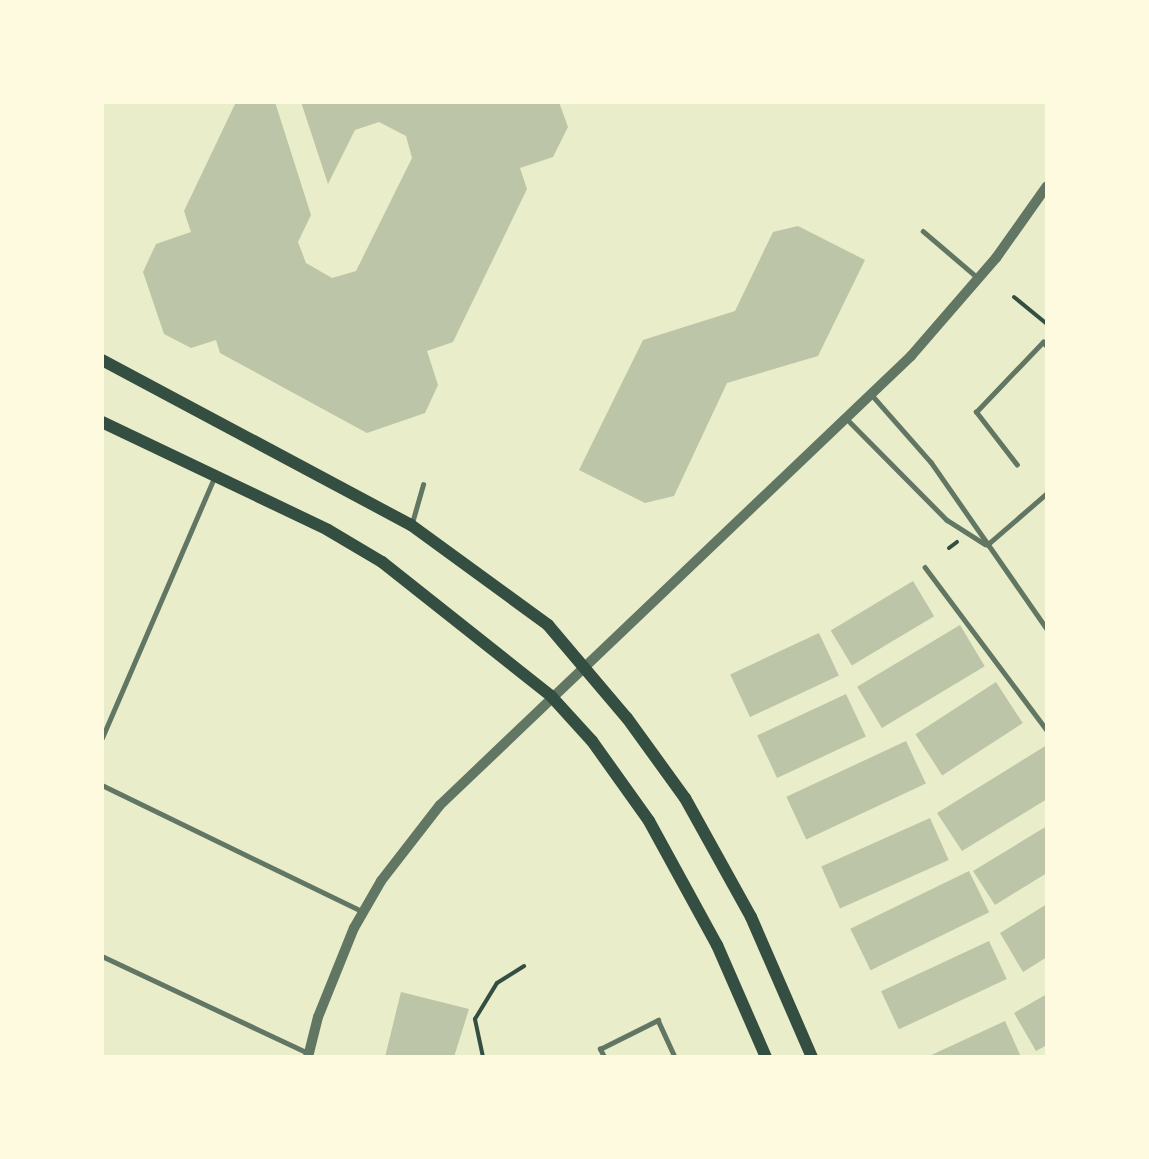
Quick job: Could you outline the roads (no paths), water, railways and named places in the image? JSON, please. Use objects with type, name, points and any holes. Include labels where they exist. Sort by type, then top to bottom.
[{"type":"main road","points":[[102,360],[411,525],[548,625],[634,727],[685,798],[717,852],[755,927],[812,1057]]},
{"type":"main road","points":[[102,422],[328,530],[382,562],[551,696],[592,741],[661,841],[717,945],[766,1057]]},
{"type":"street","points":[[309,1055],[338,963],[363,912],[403,849],[440,805],[551,696],[846,418],[949,316],[980,279],[1047,186]]},
{"type":"lane","points":[[923,231],[980,279]]},
{"type":"lane","points":[[1017,465],[976,412],[1043,342],[1047,346]]},
{"type":"lane","points":[[870,394],[931,462],[1047,629]]},
{"type":"lane","points":[[846,418],[947,520],[987,545]]},
{"type":"lane","points":[[102,738],[215,476]]},
{"type":"lane","points":[[411,525],[423,485]]},
{"type":"lane","points":[[987,545],[1047,493]]},
{"type":"lane","points":[[924,567],[1047,730]]},
{"type":"lane","points":[[102,785],[363,912]]},
{"type":"lane","points":[[102,956],[309,1055]]},
{"type":"lane","points":[[604,1057],[600,1049],[658,1020],[675,1057]]}]
